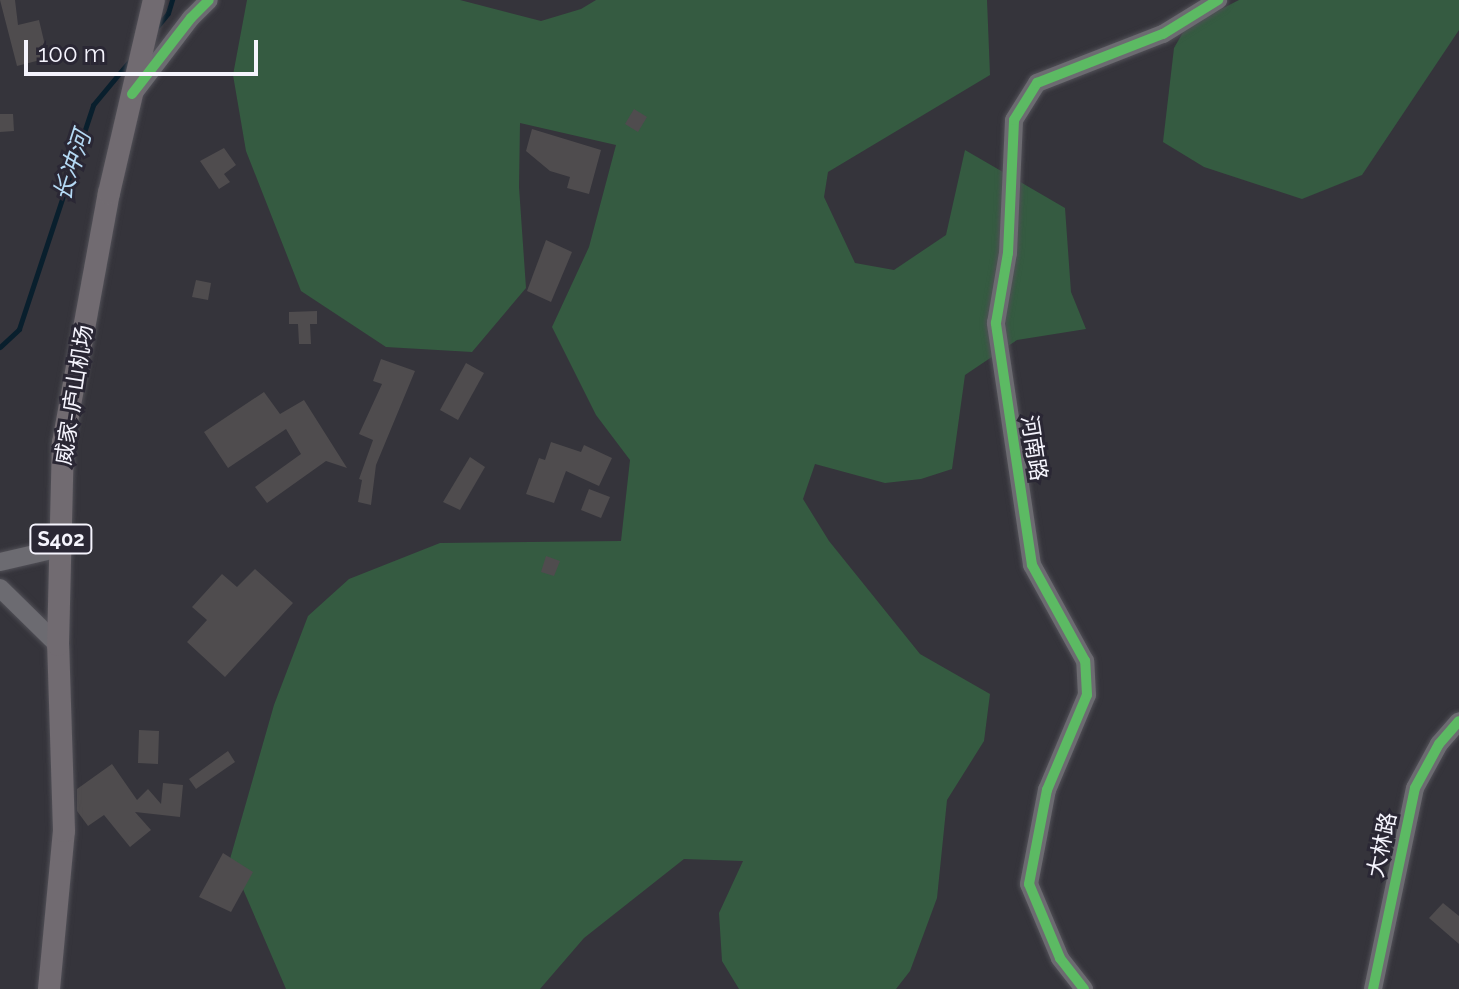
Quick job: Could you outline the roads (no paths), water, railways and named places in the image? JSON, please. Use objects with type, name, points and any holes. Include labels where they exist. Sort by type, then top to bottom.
[{"type":"main road","name":"威家-庐山机场","points":[[49,989],[64,831],[58,645],[63,443],[109,193],[154,0]]},
{"type":"street","points":[[132,94],[191,18],[209,0]]},
{"type":"street","name":"河南路","points":[[1084,989],[1060,958],[1029,884],[1047,790],[1087,695],[1085,661],[1032,565],[996,323],[1008,253],[1014,120],[1037,83],[1163,34],[1218,0]]},
{"type":"street","points":[[0,562],[60,548]]},
{"type":"street","points":[[0,588],[58,645]]},
{"type":"street","name":"大林路","points":[[1373,989],[1415,788],[1439,744],[1459,721]]},
{"type":"waterway","name":"长冲河","points":[[156,28],[168,13],[172,0]]},
{"type":"waterway","name":"长冲河","points":[[0,347],[19,329],[93,105],[132,58]]}]
